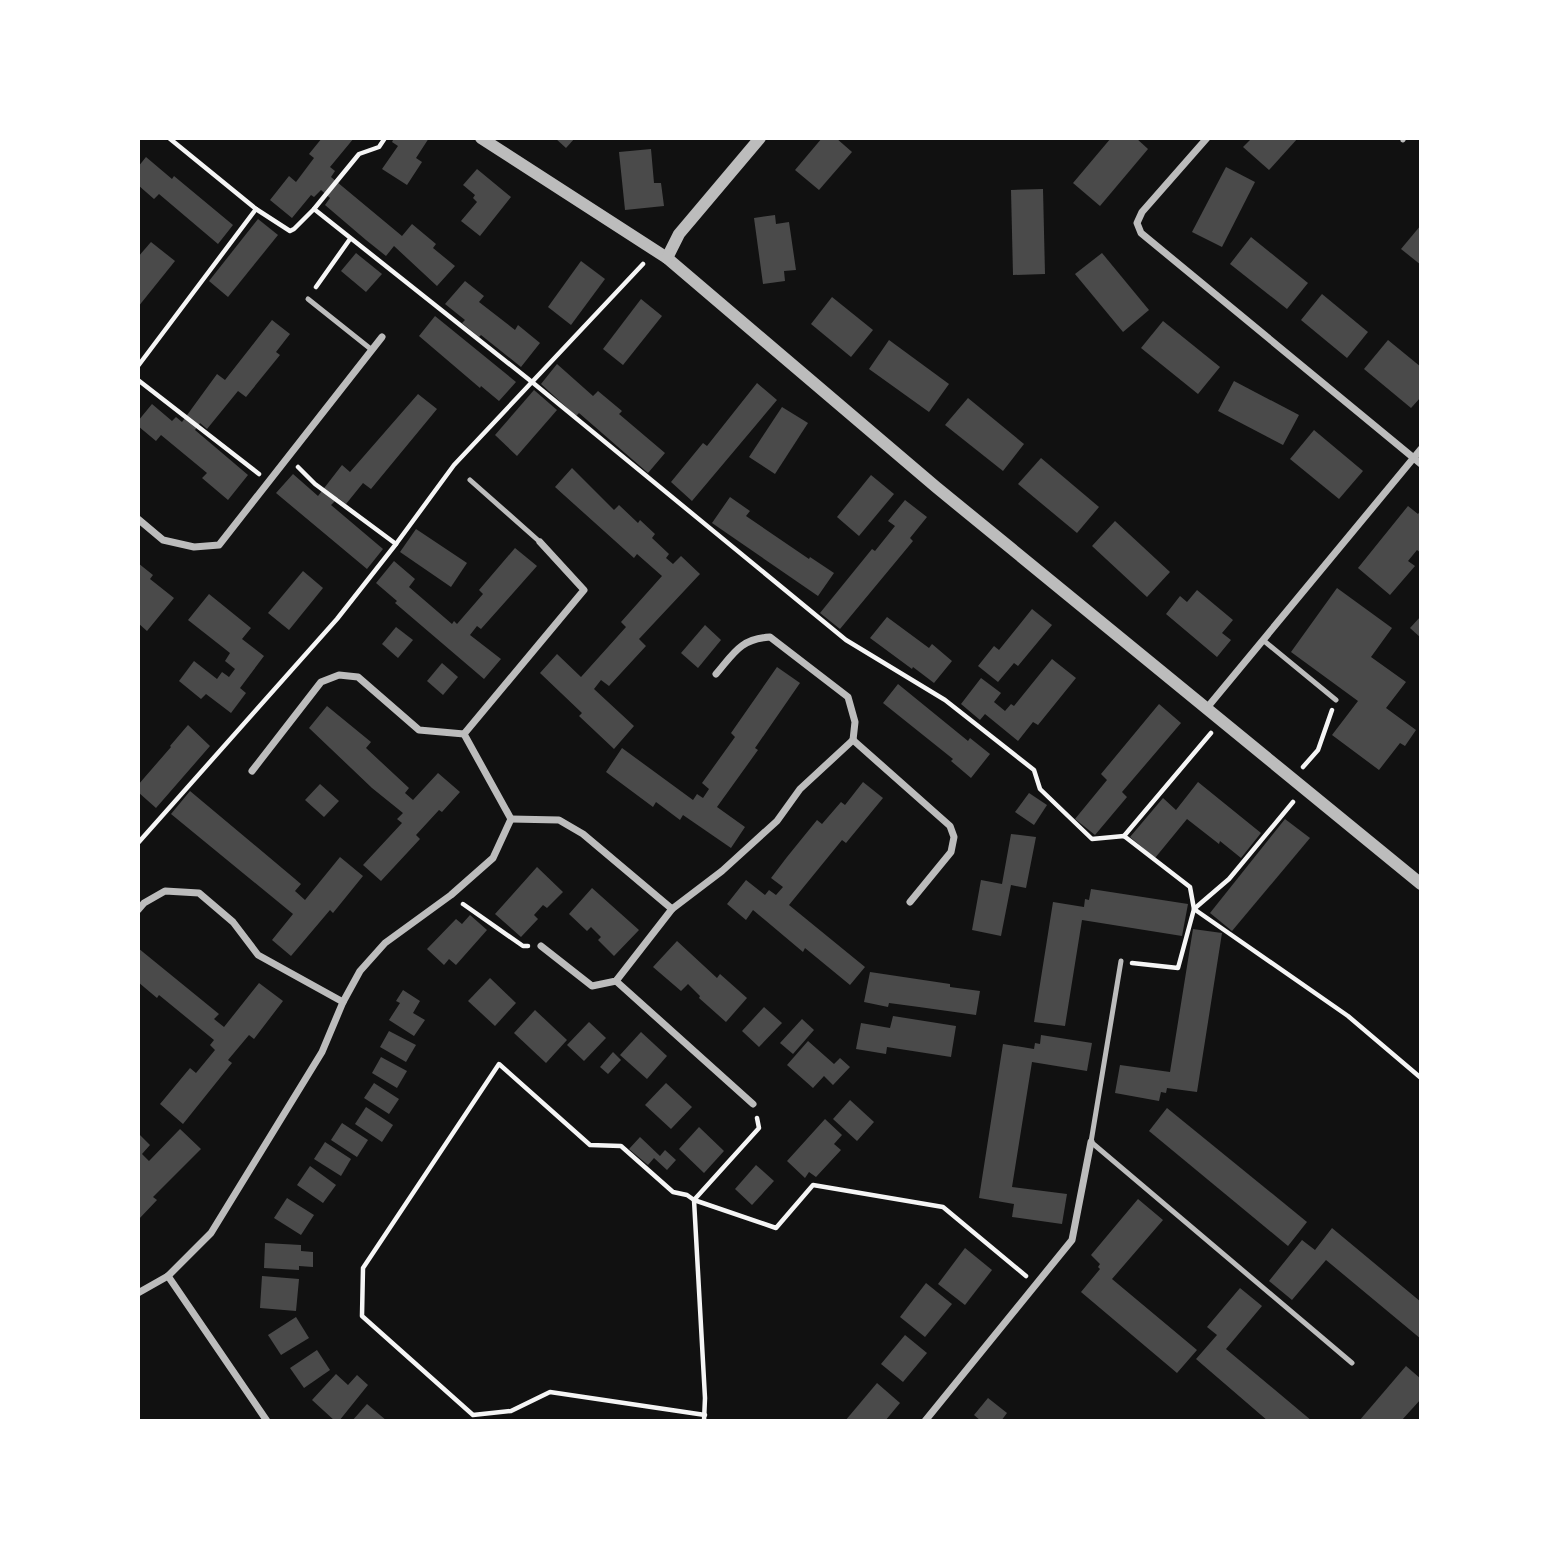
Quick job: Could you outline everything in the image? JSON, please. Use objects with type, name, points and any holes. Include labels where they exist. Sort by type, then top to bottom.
[{"type":"street","points":[[481,138],[667,258],[936,488],[1421,884]]},
{"type":"street","points":[[667,258],[679,234],[760,138]]},
{"type":"street","points":[[1207,138],[1142,212],[1137,223],[1141,233],[1421,464]]},
{"type":"street","points":[[138,519],[163,540],[194,547],[219,545],[382,337]]},
{"type":"street","points":[[1205,709],[1421,449]]},
{"type":"street","points":[[464,734],[584,590],[540,542]]},
{"type":"street","points":[[541,946],[592,985],[616,981],[672,909],[722,871],[777,821],[800,789],[853,740],[855,722],[848,697],[770,637],[755,638],[743,643],[716,674]]},
{"type":"street","points":[[253,771],[321,682],[339,675],[358,677],[419,730],[464,734]]},
{"type":"street","points":[[464,734],[511,818]]},
{"type":"street","points":[[853,740],[950,826],[954,837],[951,852],[910,902]]},
{"type":"street","points":[[138,1293],[168,1276],[211,1233],[322,1052],[343,1002],[360,971],[385,943],[451,895],[493,858],[511,818]]},
{"type":"street","points":[[511,818],[559,820],[583,834],[672,909]]},
{"type":"street","points":[[138,910],[144,903],[165,891],[199,893],[233,922],[258,955],[343,1002]]},
{"type":"street","points":[[616,981],[753,1104]]},
{"type":"street","points":[[925,1421],[1072,1240],[1091,1142]]},
{"type":"street","points":[[168,1276],[267,1421]]},
{"type":"lane","points":[[308,299],[372,350]]},
{"type":"lane","points":[[470,480],[540,542]]},
{"type":"lane","points":[[1263,640],[1336,700]]},
{"type":"lane","points":[[1121,961],[1091,1142],[1352,1363]]},
{"type":"path","points":[[169,138],[256,209],[290,231],[314,209],[359,154],[379,147],[386,138]]},
{"type":"path","points":[[138,366],[256,209]]},
{"type":"path","points":[[314,209],[532,382],[846,640],[945,700],[1034,770],[1040,789],[1092,839],[1124,836],[1190,887],[1194,909],[1178,968],[1121,961]]},
{"type":"path","points":[[308,299],[350,239]]},
{"type":"path","points":[[138,843],[337,619],[454,464],[656,250]]},
{"type":"path","points":[[138,380],[268,481]]},
{"type":"path","points":[[287,457],[315,484],[396,544]]},
{"type":"path","points":[[1293,778],[1318,750],[1336,700]]},
{"type":"path","points":[[1124,836],[1221,722]]},
{"type":"path","points":[[1194,909],[1229,879],[1305,788]]},
{"type":"path","points":[[451,895],[523,946],[541,946]]},
{"type":"path","points":[[1194,909],[1348,1016],[1421,1078]]},
{"type":"path","points":[[753,1104],[759,1128],[694,1200],[704,1418],[550,1392],[512,1410],[473,1415],[362,1316],[363,1268],[499,1064],[590,1145],[621,1146],[673,1192],[687,1195],[694,1200],[776,1228],[813,1185],[943,1207],[1036,1284]]},
{"type":"building","points":[[322,138],[354,138],[330,167],[335,171],[331,177],[402,236],[412,224],[436,244],[433,248],[455,266],[437,286],[394,246],[386,256],[366,240],[325,205],[330,198],[321,190],[314,197],[311,195],[292,218],[270,200],[289,176],[296,182],[314,158],[309,154]]},
{"type":"building","points":[[394,138],[429,138],[416,158],[422,162],[407,185],[382,169],[398,146],[392,142]]},
{"type":"building","points":[[555,138],[575,138],[566,148]]},
{"type":"building","points":[[822,138],[836,138],[852,152],[819,190],[795,170]]},
{"type":"building","points":[[1111,138],[1136,138],[1148,149],[1100,206],[1073,183]]},
{"type":"building","points":[[1252,138],[1298,138],[1269,170],[1243,147]]},
{"type":"building","points":[[651,149],[654,183],[661,183],[664,206],[625,210],[619,152]]},
{"type":"building","points":[[146,157],[172,179],[174,176],[233,225],[218,244],[159,194],[154,199],[138,185],[138,167]]},
{"type":"building","points":[[1226,167],[1255,182],[1222,247],[1192,232]]},
{"type":"building","points":[[477,169],[511,197],[480,236],[461,221],[477,202],[473,198],[475,195],[463,185]]},
{"type":"building","points":[[1043,189],[1045,274],[1013,275],[1011,190]]},
{"type":"building","points":[[775,215],[776,224],[789,222],[796,270],[784,271],[785,281],[763,284],[754,218]]},
{"type":"building","points":[[258,219],[278,235],[228,297],[209,281]]},
{"type":"building","points":[[1421,225],[1421,265],[1401,249]]},
{"type":"building","points":[[1251,237],[1308,283],[1287,309],[1230,264]]},
{"type":"building","points":[[151,242],[175,261],[138,307],[138,257]]},
{"type":"building","points":[[356,253],[382,274],[366,292],[341,271]]},
{"type":"building","points":[[1102,253],[1149,310],[1123,332],[1075,274]]},
{"type":"building","points":[[581,261],[605,279],[571,325],[548,307]]},
{"type":"building","points":[[465,281],[484,296],[479,302],[515,330],[518,325],[540,343],[521,367],[462,323],[465,320],[445,304]]},
{"type":"building","points":[[1322,294],[1368,332],[1347,358],[1301,320]]},
{"type":"building","points":[[832,297],[873,330],[851,357],[811,324]]},
{"type":"building","points":[[641,299],[662,316],[623,365],[603,349]]},
{"type":"building","points":[[435,316],[516,382],[499,401],[419,336]]},
{"type":"building","points":[[272,320],[290,334],[276,352],[280,355],[246,397],[238,391],[207,429],[200,423],[195,430],[248,475],[228,500],[202,478],[207,473],[161,435],[156,441],[138,426],[138,421],[152,404],[172,421],[176,417],[182,422],[217,374],[225,380]]},
{"type":"building","points":[[1163,321],[1220,367],[1198,394],[1141,348]]},
{"type":"building","points":[[889,340],[949,384],[929,412],[869,369]]},
{"type":"building","points":[[1388,340],[1421,367],[1421,397],[1411,408],[1364,369]]},
{"type":"building","points":[[557,364],[593,396],[598,391],[622,411],[619,414],[665,453],[648,473],[579,413],[576,416],[541,384]]},
{"type":"building","points":[[1234,381],[1299,415],[1283,445],[1218,411]]},
{"type":"building","points":[[757,383],[777,400],[692,501],[671,482],[703,443],[707,446]]},
{"type":"building","points":[[534,390],[557,410],[517,456],[495,435]]},
{"type":"building","points":[[418,394],[437,409],[371,489],[363,483],[346,504],[338,498],[331,505],[383,549],[367,569],[276,493],[293,474],[318,496],[342,465],[350,472]]},
{"type":"building","points":[[968,398],[1024,444],[1003,471],[945,425]]},
{"type":"building","points":[[782,407],[808,423],[775,474],[749,457]]},
{"type":"building","points":[[1314,430],[1363,471],[1339,499],[1290,459]]},
{"type":"building","points":[[1041,458],[1099,507],[1077,533],[1018,484]]},
{"type":"building","points":[[572,468],[614,510],[619,505],[655,534],[652,538],[669,554],[666,558],[673,564],[681,556],[700,574],[639,639],[646,646],[609,686],[601,680],[594,689],[634,726],[614,749],[579,716],[582,713],[540,673],[557,654],[581,677],[626,627],[621,622],[662,576],[637,554],[634,558],[555,487]]},
{"type":"building","points":[[871,475],[894,494],[859,536],[837,517]]},
{"type":"building","points":[[730,497],[750,511],[746,516],[834,573],[818,596],[712,523]]},
{"type":"building","points":[[905,500],[927,517],[910,538],[913,541],[840,629],[820,613],[872,549],[875,551],[895,526],[888,521]]},
{"type":"building","points":[[1408,506],[1418,514],[1421,510],[1421,553],[1417,550],[1408,561],[1415,566],[1390,595],[1358,568]]},
{"type":"building","points":[[1115,521],[1170,572],[1147,597],[1092,546]]},
{"type":"building","points":[[416,529],[467,563],[451,587],[400,552]]},
{"type":"building","points":[[515,548],[537,566],[481,629],[477,626],[470,635],[501,659],[484,679],[395,603],[397,601],[376,583],[394,561],[415,579],[409,587],[452,624],[454,621],[457,624],[483,594],[479,590]]},
{"type":"building","points":[[138,563],[153,575],[150,579],[174,598],[147,631],[138,623]]},
{"type":"building","points":[[303,571],[323,588],[289,630],[268,613]]},
{"type":"building","points":[[1337,588],[1392,628],[1371,657],[1406,682],[1386,708],[1416,730],[1405,746],[1400,743],[1379,770],[1332,735],[1358,701],[1291,652]]},
{"type":"building","points":[[1197,590],[1233,620],[1222,633],[1231,640],[1217,657],[1166,614],[1180,596],[1187,602]]},
{"type":"building","points":[[209,594],[251,628],[242,639],[264,656],[240,688],[246,693],[231,713],[206,694],[201,699],[179,681],[194,661],[217,679],[222,672],[229,677],[235,669],[225,661],[230,653],[188,620]]},
{"type":"building","points":[[1032,609],[1052,625],[1018,666],[1014,663],[998,682],[978,666],[994,646],[999,650]]},
{"type":"building","points":[[1421,616],[1421,638],[1410,628]]},
{"type":"building","points":[[887,617],[929,648],[932,644],[952,661],[934,683],[870,638]]},
{"type":"building","points":[[705,625],[721,640],[698,668],[681,653]]},
{"type":"building","points":[[396,627],[413,640],[398,658],[382,644]]},
{"type":"building","points":[[1052,659],[1076,678],[1038,725],[1033,722],[1018,741],[985,714],[980,720],[961,704],[981,678],[1001,693],[994,702],[1005,711],[1011,704],[1014,706]]},
{"type":"building","points":[[442,663],[458,677],[443,695],[427,681]]},
{"type":"building","points":[[777,667],[800,683],[755,748],[758,750],[717,807],[745,827],[731,848],[683,815],[680,820],[656,802],[653,807],[606,772],[622,748],[693,800],[697,794],[703,798],[709,789],[702,783],[735,737],[731,733]]},
{"type":"building","points":[[898,684],[968,741],[970,738],[990,754],[971,778],[951,761],[953,759],[883,703]]},
{"type":"building","points":[[1159,704],[1181,723],[1122,792],[1127,797],[1095,835],[1075,819],[1107,780],[1101,774]]},
{"type":"building","points":[[327,706],[371,742],[366,748],[409,788],[405,793],[413,800],[438,773],[460,792],[416,835],[420,839],[381,881],[363,865],[402,823],[397,819],[403,813],[372,788],[309,728]]},
{"type":"building","points":[[188,725],[210,746],[156,808],[138,792],[138,785]]},
{"type":"building","points":[[863,782],[883,798],[846,843],[842,840],[789,905],[865,967],[850,985],[805,948],[803,952],[753,910],[746,920],[727,904],[746,880],[765,895],[769,890],[776,895],[783,887],[771,878],[787,857],[817,820],[822,824],[841,802],[845,805]]},
{"type":"building","points":[[1198,782],[1261,833],[1241,858],[1187,819],[1155,858],[1130,837],[1163,798],[1176,810]]},
{"type":"building","points":[[320,784],[339,801],[324,817],[305,800]]},
{"type":"building","points":[[190,791],[301,884],[295,891],[305,900],[340,857],[363,876],[333,913],[330,910],[291,956],[272,940],[293,914],[171,814]]},
{"type":"building","points":[[1029,793],[1047,805],[1034,825],[1015,812]]},
{"type":"building","points":[[1285,819],[1310,838],[1232,931],[1210,913]]},
{"type":"building","points":[[1011,834],[1036,837],[1026,888],[1011,885],[1001,936],[972,930],[981,880],[1002,884]]},
{"type":"building","points":[[537,867],[563,892],[547,908],[543,905],[534,915],[538,919],[521,937],[495,914]]},
{"type":"building","points":[[592,888],[639,930],[614,956],[598,940],[601,937],[591,927],[587,931],[569,914]]},
{"type":"building","points":[[1091,889],[1188,904],[1182,936],[1082,920],[1065,1026],[1034,1022],[1053,902],[1084,907],[1085,899],[1089,900]]},
{"type":"building","points":[[470,915],[487,930],[456,965],[449,959],[444,965],[427,949],[456,919],[462,924]]},
{"type":"building","points":[[1193,929],[1222,933],[1197,1092],[1167,1088],[1166,1093],[1161,1092],[1159,1101],[1115,1093],[1120,1065],[1170,1072]]},
{"type":"building","points":[[677,941],[717,978],[720,974],[747,998],[726,1022],[699,998],[688,984],[681,991],[653,967]]},
{"type":"building","points":[[138,948],[219,1014],[214,1019],[224,1027],[259,983],[283,1001],[254,1039],[249,1035],[228,1060],[232,1063],[183,1124],[160,1104],[190,1068],[196,1073],[215,1050],[210,1045],[214,1040],[159,995],[157,998],[138,982]]},
{"type":"building","points":[[870,972],[980,991],[976,1015],[889,1003],[888,1007],[864,1002]]},
{"type":"building","points":[[490,978],[516,1003],[495,1026],[468,1001]]},
{"type":"building","points":[[403,990],[420,1001],[413,1013],[425,1020],[414,1036],[389,1020],[400,1003],[396,1001]]},
{"type":"building","points":[[764,1007],[782,1023],[759,1047],[742,1031]]},
{"type":"building","points":[[535,1010],[567,1040],[546,1063],[514,1033]]},
{"type":"building","points":[[893,1016],[956,1026],[951,1057],[887,1047],[886,1054],[856,1049],[861,1023],[890,1028]]},
{"type":"building","points":[[802,1019],[814,1030],[793,1054],[780,1043]]},
{"type":"building","points":[[589,1022],[606,1038],[584,1061],[567,1045]]},
{"type":"building","points":[[389,1031],[416,1045],[406,1062],[380,1047]]},
{"type":"building","points":[[641,1032],[667,1056],[647,1079],[620,1055]]},
{"type":"building","points":[[1041,1035],[1092,1043],[1087,1071],[1032,1062],[1012,1187],[1067,1194],[1062,1224],[1012,1217],[1014,1204],[979,1198],[1003,1044],[1034,1049],[1035,1043],[1040,1044]]},
{"type":"building","points":[[808,1041],[834,1064],[840,1058],[850,1067],[833,1085],[824,1076],[813,1088],[787,1065]]},
{"type":"building","points":[[613,1052],[621,1060],[608,1074],[600,1067]]},
{"type":"building","points":[[381,1057],[407,1071],[397,1088],[372,1073]]},
{"type":"building","points":[[374,1083],[399,1099],[389,1114],[364,1098]]},
{"type":"building","points":[[666,1083],[692,1107],[671,1129],[645,1105]]},
{"type":"building","points":[[850,1100],[874,1122],[857,1141],[833,1119]]},
{"type":"building","points":[[366,1107],[393,1125],[382,1142],[355,1124]]},
{"type":"building","points":[[1167,1108],[1307,1222],[1288,1246],[1149,1131]]},
{"type":"building","points":[[825,1119],[842,1135],[834,1144],[841,1150],[816,1177],[809,1172],[805,1178],[787,1161]]},
{"type":"building","points":[[342,1123],[368,1140],[357,1157],[331,1140]]},
{"type":"building","points":[[699,1127],[724,1151],[704,1173],[679,1149]]},
{"type":"building","points":[[180,1129],[201,1149],[153,1197],[157,1200],[138,1220],[138,1133],[150,1145],[142,1154],[149,1161]]},
{"type":"building","points":[[640,1137],[660,1156],[665,1150],[676,1160],[667,1170],[654,1158],[648,1165],[629,1149]]},
{"type":"building","points":[[325,1142],[351,1159],[341,1176],[314,1159]]},
{"type":"building","points":[[756,1165],[774,1181],[752,1205],[735,1189]]},
{"type":"building","points":[[310,1166],[336,1185],[323,1203],[297,1185]]},
{"type":"building","points":[[287,1198],[314,1215],[301,1235],[274,1218]]},
{"type":"building","points":[[1138,1199],[1163,1220],[1112,1279],[1197,1350],[1177,1373],[1081,1292],[1100,1269],[1100,1264],[1091,1255]]},
{"type":"building","points":[[1332,1228],[1421,1302],[1421,1339],[1326,1260],[1292,1300],[1269,1281],[1302,1240],[1315,1250]]},
{"type":"building","points":[[265,1243],[301,1245],[301,1251],[313,1252],[313,1267],[299,1266],[299,1270],[264,1268]]},
{"type":"building","points":[[965,1248],[992,1270],[965,1305],[938,1284]]},
{"type":"building","points":[[262,1276],[299,1279],[296,1311],[260,1308]]},
{"type":"building","points":[[926,1283],[952,1304],[925,1337],[900,1317]]},
{"type":"building","points":[[1240,1288],[1262,1306],[1226,1349],[1312,1421],[1268,1421],[1196,1359],[1217,1335],[1207,1327]]},
{"type":"building","points":[[296,1317],[309,1338],[281,1355],[268,1335]]},
{"type":"building","points":[[905,1335],[927,1353],[903,1382],[881,1364]]},
{"type":"building","points":[[317,1350],[330,1370],[304,1388],[290,1368]]},
{"type":"building","points":[[1406,1366],[1421,1379],[1421,1399],[1401,1421],[1359,1421]]},
{"type":"building","points":[[336,1374],[348,1385],[357,1375],[368,1385],[339,1421],[335,1421],[312,1400]]},
{"type":"building","points":[[877,1383],[900,1403],[885,1421],[845,1421]]},
{"type":"building","points":[[988,1398],[1007,1413],[1001,1421],[981,1421],[974,1415]]},
{"type":"building","points":[[367,1404],[387,1421],[352,1421]]}]
